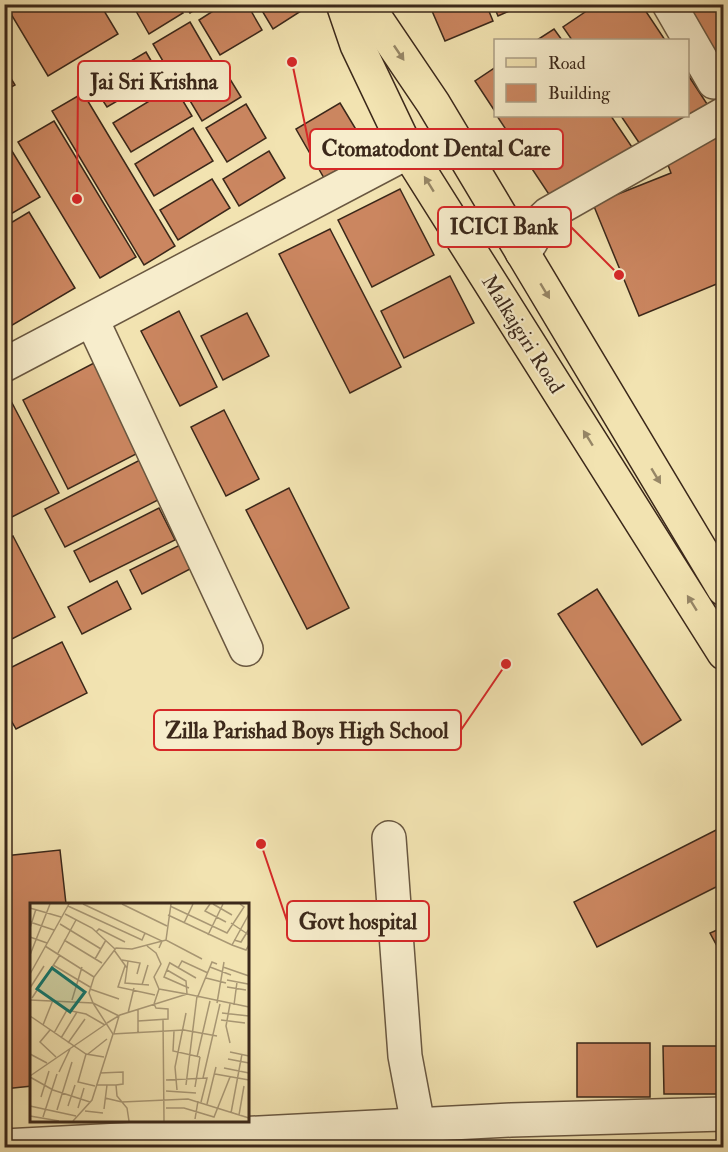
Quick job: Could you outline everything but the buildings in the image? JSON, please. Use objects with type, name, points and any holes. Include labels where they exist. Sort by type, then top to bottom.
[{"type":"main road","name":"Malkajgiri Road","points":[[343,4],[357,45],[408,152],[723,653]]},
{"type":"main road","name":"Malkajgiri Road","points":[[366,4],[433,103],[723,586]]},
{"type":"street","points":[[669,4],[714,82],[723,77]]},
{"type":"street","points":[[522,252],[532,243],[540,222],[548,214],[723,114]]},
{"type":"street","points":[[4,364],[92,320],[408,152]]},
{"type":"street","points":[[92,320],[246,649]]},
{"type":"street","points":[[389,838],[405,1056],[418,1125]]},
{"type":"street","points":[[4,1146],[418,1125],[723,1114]]},
{"type":"place","name":"Ctomatodont Dental Care","points":[[292,62]]},
{"type":"place","name":"Jai Sri Krishna","points":[[77,199]]},
{"type":"place","name":"ICICI Bank","points":[[619,275]]},
{"type":"place","name":"Zilla Parishad Boys High School","points":[[506,664]]},
{"type":"place","name":"Govt hospital","points":[[261,844]]}]
